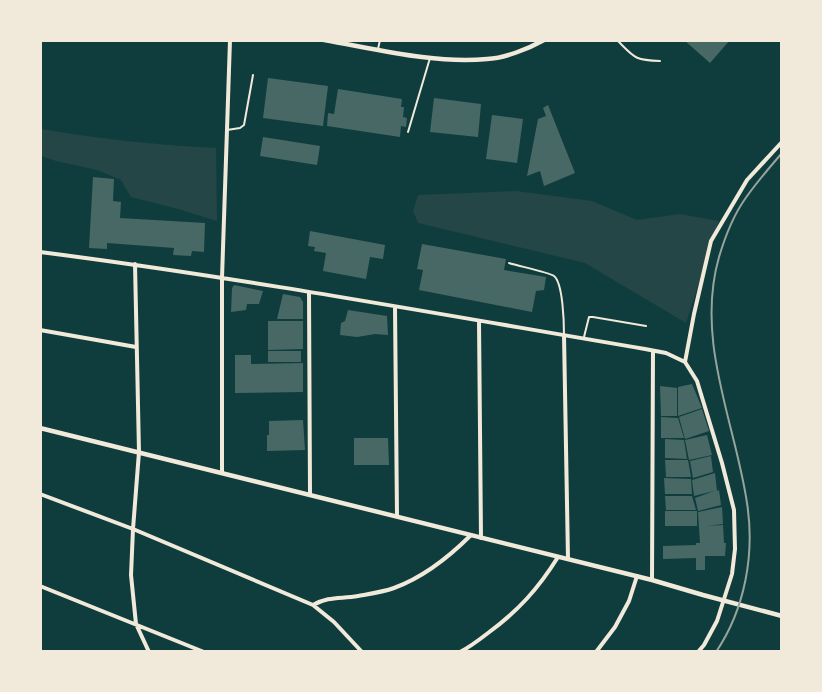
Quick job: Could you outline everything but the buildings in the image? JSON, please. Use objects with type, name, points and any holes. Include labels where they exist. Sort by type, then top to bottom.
[{"type":"street","points":[[222,473],[222,278],[230,40]]},
{"type":"street","points":[[324,40],[430,58],[459,60],[489,59],[513,53],[544,40]]},
{"type":"street","points":[[685,362],[711,241],[747,180],[782,142]]},
{"type":"street","points":[[40,252],[135,264],[309,292],[666,353],[685,362],[697,381],[734,510],[735,549],[732,574],[717,621],[704,645],[698,651]]},
{"type":"street","points":[[135,264],[139,452],[131,575],[136,624],[149,651]]},
{"type":"street","points":[[309,292],[310,494]]},
{"type":"street","points":[[395,307],[397,516]]},
{"type":"street","points":[[479,321],[481,538]]},
{"type":"street","points":[[40,330],[136,347]]},
{"type":"street","points":[[564,336],[568,559]]},
{"type":"street","points":[[652,580],[653,351]]},
{"type":"street","points":[[40,428],[637,576],[782,616]]},
{"type":"street","points":[[40,494],[133,529],[313,605],[334,622],[362,651]]},
{"type":"street","points":[[313,605],[323,599],[357,596],[394,588],[451,555],[471,535]]},
{"type":"street","points":[[460,651],[493,630],[524,604],[544,580],[558,556]]},
{"type":"street","points":[[596,651],[615,627],[629,601],[637,576]]},
{"type":"street","points":[[40,586],[204,651]]},
{"type":"lane","points":[[378,49],[381,40]]},
{"type":"lane","points":[[617,40],[635,58],[643,61],[660,61]]},
{"type":"lane","points":[[408,132],[430,58]]},
{"type":"lane","points":[[227,130],[244,125],[253,75]]},
{"type":"lane","points":[[509,263],[554,275],[561,292],[564,336]]},
{"type":"lane","points":[[583,339],[589,317],[646,326]]},
{"type":"shaded area","points":[[41,129],[128,141],[216,148],[217,221],[131,197],[121,180],[97,170],[41,156]]},
{"type":"shaded area","points":[[516,191],[592,201],[637,220],[680,214],[719,221],[686,323],[585,263],[418,223],[413,211],[418,195]]},
{"type":"railway","points":[[716,652],[741,599],[750,542],[747,503],[714,350],[713,288],[721,249],[737,212],[782,153]]}]
